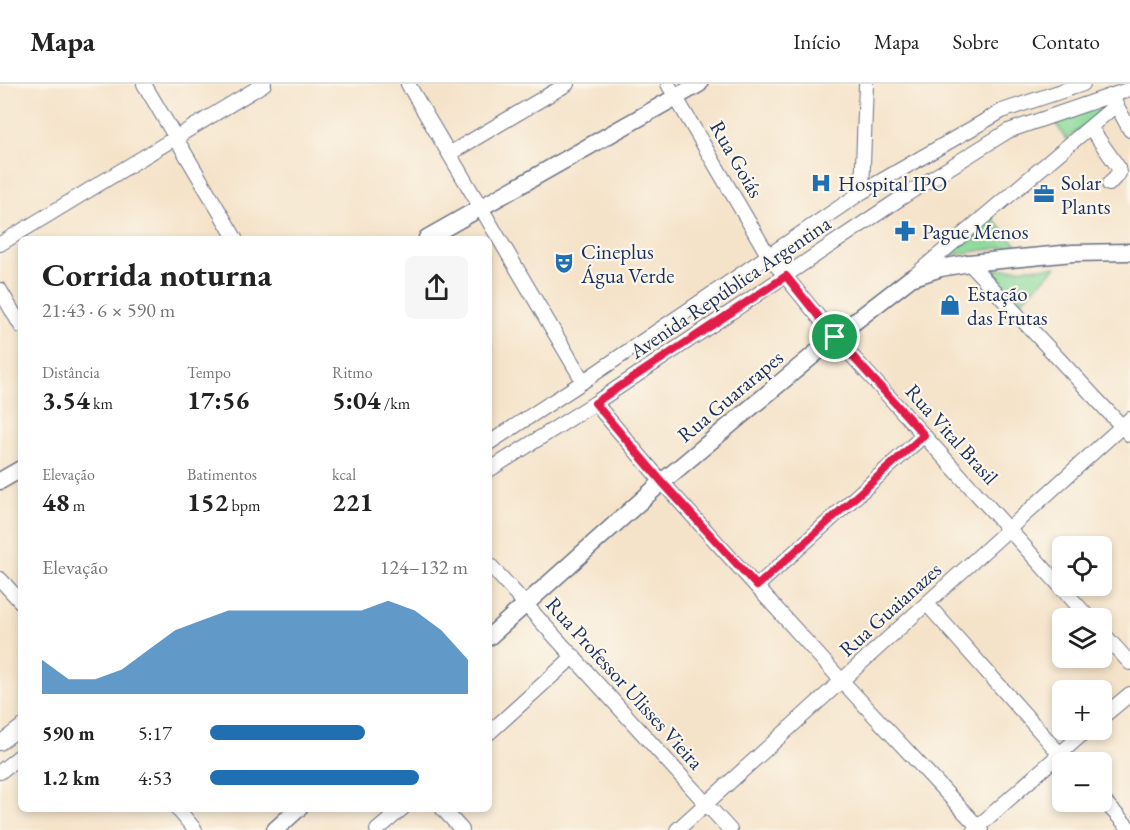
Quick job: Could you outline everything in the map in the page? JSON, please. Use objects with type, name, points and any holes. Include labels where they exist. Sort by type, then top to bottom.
[{"type":"main road","points":[[431,236],[481,208],[672,90],[699,84]]},
{"type":"main road","points":[[911,278],[940,268],[969,263],[1073,253],[1130,252]]},
{"type":"main road","name":"Rua Guararapes","points":[[492,634],[662,482],[835,337],[911,278]]},
{"type":"main road","points":[[0,481],[18,471]]},
{"type":"main road","points":[[275,830],[295,812]]},
{"type":"street","points":[[144,84],[234,236]]},
{"type":"street","points":[[0,244],[264,84]]},
{"type":"street","points":[[408,84],[583,381]]},
{"type":"street","points":[[449,154],[567,84]]},
{"type":"street","points":[[862,192],[866,84]]},
{"type":"street","name":"Avenida República Argentina","points":[[492,440],[862,192],[1002,111],[1083,84]]},
{"type":"street","name":"Avenida República Argentina","points":[[492,468],[595,403],[887,207],[1008,131],[1114,100],[1130,89]]},
{"type":"street","name":"Rua Goiás","points":[[672,90],[768,255],[786,276]]},
{"type":"street","points":[[1114,100],[1130,130]]},
{"type":"street","name":"Rua Guararapes","points":[[911,278],[1090,127],[1114,100]]},
{"type":"street","points":[[1090,127],[1118,167],[1119,172],[1109,184]]},
{"type":"street","points":[[969,263],[1128,427]]},
{"type":"street","name":"Rua Vital Brasil","points":[[786,276],[835,337],[1080,608]]},
{"type":"street","points":[[0,290],[18,321]]},
{"type":"street","points":[[595,403],[662,482],[978,829],[1052,767]]},
{"type":"street","name":"Rua Guaianazes","points":[[677,830],[841,680],[1128,427]]},
{"type":"street","points":[[757,586],[924,435]]},
{"type":"street","name":"Rua Professor Ulisses Vieira","points":[[492,567],[730,830]]},
{"type":"street","points":[[0,579],[18,599]]},
{"type":"street","points":[[927,604],[1058,752]]},
{"type":"street","points":[[1112,643],[1130,663]]},
{"type":"street","points":[[492,730],[574,656]]},
{"type":"street","points":[[1112,709],[1130,694]]},
{"type":"street","points":[[0,743],[18,729]]},
{"type":"street","points":[[1068,752],[1079,740]]},
{"type":"street","points":[[0,772],[18,757]]},
{"type":"street","points":[[1112,810],[1130,830]]},
{"type":"street","points":[[180,812],[195,830]]},
{"type":"street","points":[[377,830],[398,812]]},
{"type":"street","points":[[446,812],[462,830]]},
{"type":"green space","points":[[1094,106],[1100,113],[1066,140],[1054,120]]},
{"type":"green space","points":[[991,217],[1017,245],[939,257]]},
{"type":"green space","points":[[1056,267],[1017,305],[984,270]]},
{"type":"place","name":"Hospital IPO","points":[[821,183]]},
{"type":"place","name":"Solar Plants","points":[[1044,194]]},
{"type":"place","name":"Pague Menos","points":[[905,231]]},
{"type":"place","name":"Cineplus Água Verde","points":[[564,263]]},
{"type":"place","name":"Estação das Frutas","points":[[950,305]]},
{"type":"route","points":[[786,276],[835,337],[924,435],[757,586],[662,482],[595,403],[786,276]]}]
